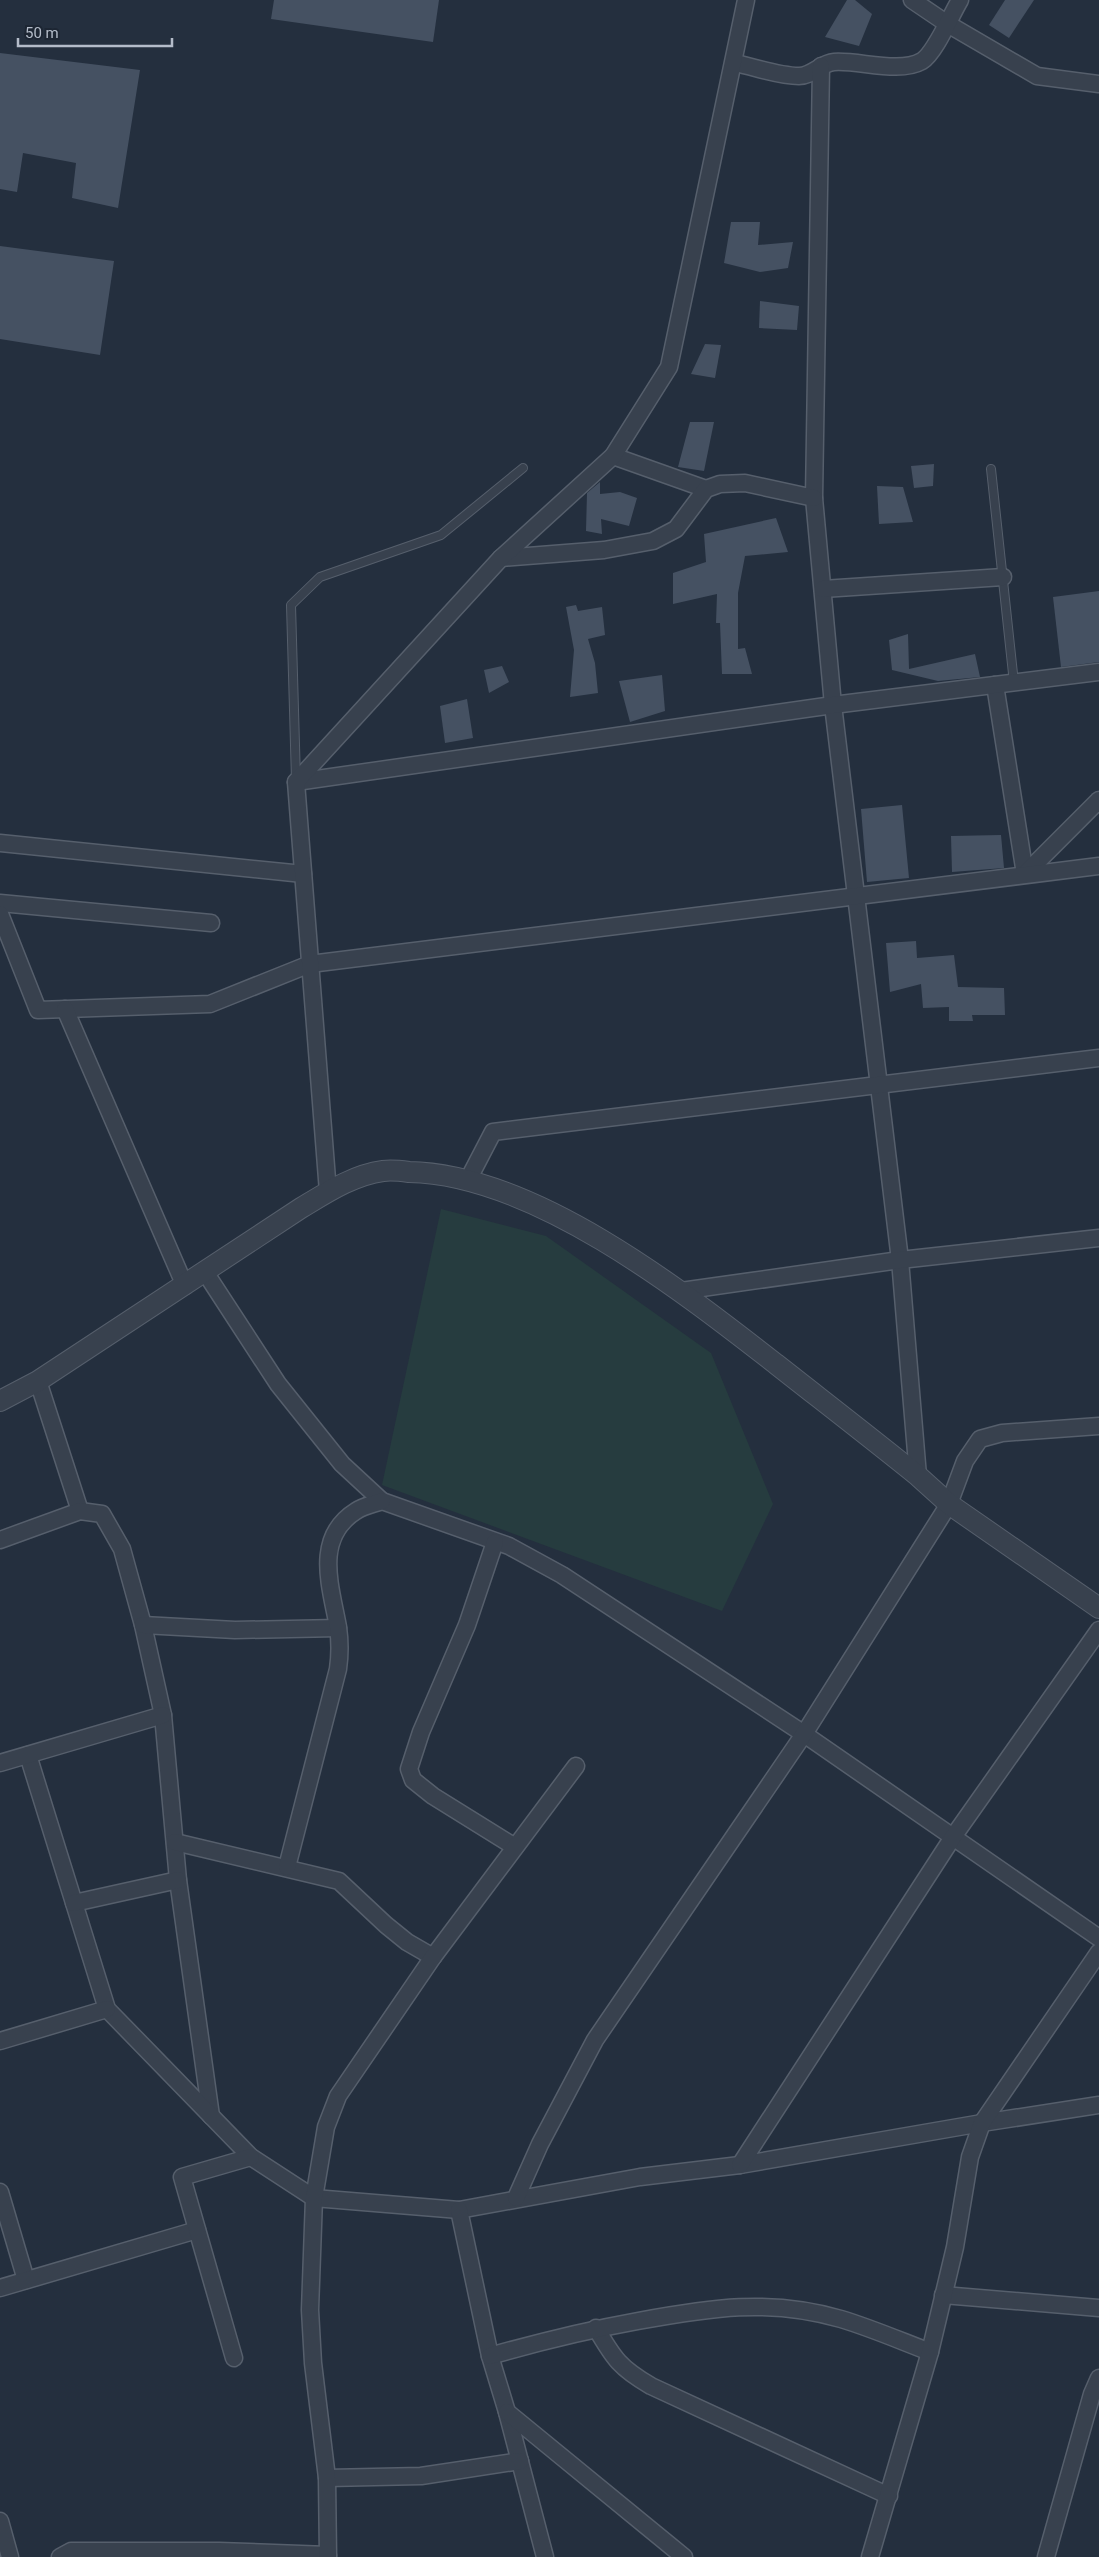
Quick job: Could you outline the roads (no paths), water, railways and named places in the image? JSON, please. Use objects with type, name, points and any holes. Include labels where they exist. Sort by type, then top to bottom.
[{"type":"street","points":[[328,1192],[296,782],[501,558],[613,456],[668,367],[746,0]]},
{"type":"street","points":[[912,0],[946,23],[1038,76],[1099,84]]},
{"type":"street","points":[[734,63],[799,76],[810,74],[821,66],[833,62],[905,66],[920,62],[930,54],[960,0]]},
{"type":"street","points":[[821,66],[814,498],[833,706],[900,1260],[918,1476]]},
{"type":"street","points":[[613,456],[706,489]]},
{"type":"street","points":[[501,558],[604,550],[653,540],[676,529],[706,489],[729,482],[745,483],[814,498]]},
{"type":"street","points":[[822,589],[1003,576]]},
{"type":"street","points":[[296,782],[833,706],[1099,672]]},
{"type":"street","points":[[995,685],[1024,874]]},
{"type":"street","points":[[1024,874],[1099,800]]},
{"type":"street","points":[[0,843],[303,874]]},
{"type":"street","points":[[0,914],[38,1010],[210,1004],[310,964],[855,894],[1099,866]]},
{"type":"street","points":[[0,903],[211,923]]},
{"type":"street","points":[[66,1009],[185,1286]]},
{"type":"street","points":[[468,1180],[493,1132],[1099,1058]]},
{"type":"street","points":[[0,1401],[38,1381],[342,1184],[383,1171],[433,1172],[468,1180],[528,1202],[604,1242],[681,1291],[918,1476],[949,1504],[1099,1608]]},
{"type":"street","points":[[681,1291],[900,1260],[1099,1238]]},
{"type":"street","points":[[206,1272],[278,1384],[342,1464],[382,1501],[495,1542],[538,1560],[804,1734],[1099,1938]]},
{"type":"street","points":[[38,1381],[80,1511]]},
{"type":"street","points":[[516,2198],[544,2136],[595,2040],[804,1734],[949,1504],[965,1461],[980,1440],[1002,1433],[1099,1426]]},
{"type":"street","points":[[287,1867],[338,1669],[340,1648],[328,1570],[328,1550],[340,1526],[356,1510],[382,1501]]},
{"type":"street","points":[[0,1540],[80,1511],[102,1514],[122,1549],[143,1625],[163,1715],[178,1880],[211,2116]]},
{"type":"street","points":[[495,1542],[467,1625],[421,1732],[409,1768],[413,1780],[433,1796],[515,1847]]},
{"type":"street","points":[[143,1625],[235,1630],[338,1628]]},
{"type":"street","points":[[740,2165],[953,1838],[1099,1630]]},
{"type":"street","points":[[0,1764],[163,1715]]},
{"type":"street","points":[[28,1755],[107,2008],[251,2157],[314,2198],[460,2210],[516,2198],[640,2177],[740,2165],[982,2123],[1099,2105]]},
{"type":"street","points":[[60,2557],[71,2551],[219,2551],[328,2556],[327,2478],[313,2363],[311,2327],[314,2198],[326,2127],[338,2096],[433,1957],[576,1766]]},
{"type":"street","points":[[175,1842],[287,1867],[339,1881],[407,1942],[433,1957]]},
{"type":"street","points":[[74,1903],[178,1880]]},
{"type":"street","points":[[870,2557],[930,2352],[970,2157],[982,2123],[1099,1952]]},
{"type":"street","points":[[0,2041],[107,2008]]},
{"type":"street","points":[[234,2358],[182,2177],[251,2157]]},
{"type":"street","points":[[0,2192],[26,2280]]},
{"type":"street","points":[[460,2210],[490,2356],[507,2412],[545,2557]]},
{"type":"street","points":[[0,2288],[197,2230]]},
{"type":"street","points":[[943,2295],[1099,2308]]},
{"type":"street","points":[[490,2356],[596,2328],[694,2310],[753,2306],[841,2319],[930,2352]]},
{"type":"street","points":[[596,2328],[614,2359],[622,2367],[651,2386],[889,2496]]},
{"type":"street","points":[[1046,2557],[1092,2394],[1099,2378]]},
{"type":"street","points":[[507,2412],[684,2557]]},
{"type":"street","points":[[327,2478],[421,2476],[520,2461]]},
{"type":"street","points":[[0,2522],[10,2557]]},
{"type":"lane","points":[[296,782],[291,605],[320,577],[441,535],[523,468]]},
{"type":"lane","points":[[991,469],[1014,683]]}]
